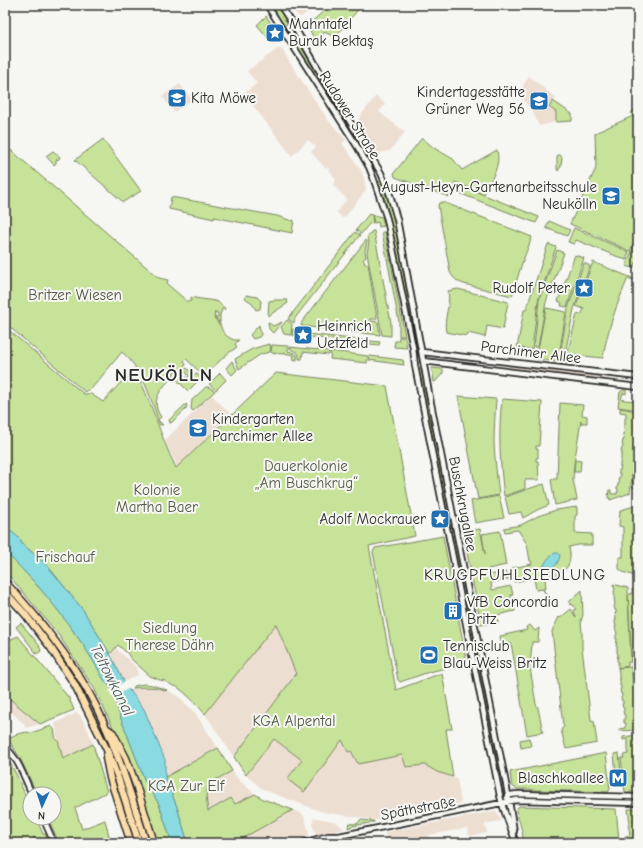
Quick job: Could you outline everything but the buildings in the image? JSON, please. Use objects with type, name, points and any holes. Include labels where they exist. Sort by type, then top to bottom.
[{"type":"highway","points":[[5,582],[31,610],[69,660],[89,693],[106,727],[125,777],[146,843]]},
{"type":"highway","points":[[5,592],[25,614],[51,648],[82,697],[108,752],[139,843]]},
{"type":"highway","points":[[106,727],[113,733],[126,758],[154,843]]},
{"type":"highway","points":[[108,752],[106,758],[110,778],[131,843]]},
{"type":"main road","name":"Rudower Straße","points":[[267,5],[358,146],[373,177]]},
{"type":"main road","name":"Rudower Straße","points":[[280,5],[381,173]]},
{"type":"main road","name":"Buschkrugallee","points":[[381,173],[398,219],[423,361],[498,742],[516,842]]},
{"type":"main road","name":"Buschkrugallee","points":[[373,177],[388,219],[489,743],[502,803],[516,842]]},
{"type":"main road","name":"Parchimer Allee","points":[[422,352],[638,377]]},
{"type":"main road","name":"Parchimer Allee","points":[[423,361],[638,387]]},
{"type":"main road","points":[[448,532],[456,531]]},
{"type":"main road","points":[[467,630],[475,629]]},
{"type":"main road","points":[[489,743],[498,742]]},
{"type":"main road","points":[[5,747],[17,762],[28,786]]},
{"type":"main road","points":[[508,799],[513,794],[638,797]]},
{"type":"main road","points":[[508,799],[638,803]]},
{"type":"main road","name":"Späthstraße","points":[[302,843],[328,836],[339,836],[502,803],[508,799]]},
{"type":"main road","points":[[47,826],[54,843]]},
{"type":"main road","name":"Späthstraße","points":[[319,843],[339,836]]},
{"type":"shaded area","points":[[290,5],[315,5],[301,17],[297,15]]},
{"type":"shaded area","points":[[279,48],[282,49],[328,120],[346,140],[342,143],[360,169],[364,178],[366,190],[345,217],[342,218],[337,212],[347,199],[333,185],[336,180],[328,168],[325,168],[311,152],[316,147],[308,140],[292,156],[244,94],[257,83],[247,71]]},
{"type":"shaded area","name":"Kindertagesstätte Grüner Weg 56","points":[[529,76],[556,98],[549,107],[556,112],[556,122],[539,126],[532,110],[518,94]]},
{"type":"shaded area","name":"Kita Möwe","points":[[180,84],[192,100],[174,112],[162,96]]},
{"type":"shaded area","points":[[376,96],[385,104],[379,112],[405,132],[390,151],[377,153],[358,119]]},
{"type":"shaded area","points":[[510,364],[552,368],[554,371],[556,369],[597,374],[603,381],[596,380],[594,378],[588,379],[578,378],[577,376],[562,376],[530,371],[527,372],[526,370],[519,371],[507,367]]},
{"type":"shaded area","name":"Kindergarten Parchimer Allee","points":[[212,395],[231,415],[177,467],[165,440]]},
{"type":"shaded area","points":[[276,623],[296,674],[234,757],[205,714]]},
{"type":"shaded area","points":[[107,640],[135,666],[138,675],[124,682],[104,644]]},
{"type":"shaded area","points":[[144,687],[167,690],[180,698],[195,713],[218,748],[165,777],[165,760],[144,709],[131,692],[133,688]]},
{"type":"shaded area","points":[[5,695],[40,724],[26,728],[23,723],[5,706]]},
{"type":"shaded area","points":[[77,713],[80,715],[88,730],[93,744],[63,759],[55,723]]},
{"type":"shaded area","points":[[274,739],[302,760],[342,739],[348,752],[351,751],[358,764],[402,755],[406,767],[425,765],[437,772],[457,779],[461,803],[377,820],[317,810],[261,788],[246,775]]},
{"type":"shaded area","points":[[232,771],[240,781],[255,794],[235,805],[231,798],[208,811],[206,796],[207,786]]},
{"type":"shaded area","points":[[293,810],[304,816],[309,836],[286,843],[234,843]]},
{"type":"shaded area","points":[[495,811],[500,817],[501,821],[485,824],[487,833],[469,836],[468,828],[429,835],[430,843],[389,843],[385,834],[386,832]]},
{"type":"shaded area","points":[[314,818],[336,822],[344,829],[316,835],[312,823]]},
{"type":"green space","points":[[270,5],[276,5],[289,22],[284,26]]},
{"type":"green space","points":[[329,5],[362,5],[335,37],[324,32],[318,46],[308,27],[309,24]]},
{"type":"green space","points":[[266,16],[277,33],[273,40],[270,40],[257,25]]},
{"type":"green space","points":[[296,38],[315,71],[313,72],[293,41]]},
{"type":"green space","points":[[319,76],[359,142],[356,142],[317,78]]},
{"type":"green space","points":[[553,101],[572,114],[572,121],[556,122],[556,112],[549,107]]},
{"type":"green space","name":"August-Heyn-Gartenarbeitsschule Neukölln","points":[[638,106],[638,233],[630,251],[570,224],[596,168],[595,133],[633,116],[631,113]]},
{"type":"green space","points":[[422,138],[434,148],[453,159],[462,170],[497,150],[498,162],[484,194],[455,182],[449,197],[395,177],[394,173]]},
{"type":"green space","points":[[103,139],[141,191],[123,202],[75,160]]},
{"type":"green space","name":"Britzer Wiesen","points":[[5,145],[159,278],[168,280],[167,284],[188,302],[191,301],[191,297],[218,302],[225,308],[224,310],[222,309],[220,315],[220,323],[215,318],[218,317],[218,313],[215,311],[214,318],[218,324],[220,324],[223,332],[227,336],[234,340],[239,340],[235,344],[237,347],[227,354],[204,376],[186,359],[184,361],[186,365],[178,372],[174,372],[174,375],[158,394],[156,405],[161,417],[158,420],[141,376],[130,360],[122,352],[92,388],[85,392],[5,323]]},
{"type":"green space","points":[[53,151],[60,157],[56,160],[54,165],[46,156]]},
{"type":"green space","points":[[557,156],[562,157],[561,166],[558,171]]},
{"type":"green space","points":[[381,181],[392,212],[419,346],[416,346],[410,322],[390,218],[384,196],[378,182]]},
{"type":"green space","points":[[459,185],[539,217],[536,223],[456,192]]},
{"type":"green space","points":[[171,197],[277,216],[292,221],[294,220],[292,233],[169,209]]},
{"type":"green space","points":[[443,202],[532,237],[512,296],[464,284],[457,281],[452,276],[438,206],[439,203]]},
{"type":"green space","points":[[369,214],[372,215],[373,223],[369,224],[361,234],[356,230]]},
{"type":"green space","points":[[373,215],[382,217],[384,226],[379,227],[378,222],[374,223]]},
{"type":"green space","points":[[549,221],[570,230],[567,236],[546,228]]},
{"type":"green space","points":[[574,228],[629,252],[626,260],[576,240],[574,244],[568,242]]},
{"type":"green space","points":[[372,231],[374,231],[391,323],[391,336],[382,335],[367,253],[369,242],[367,238]]},
{"type":"green space","points":[[355,232],[360,235],[295,318],[294,323],[288,319]]},
{"type":"green space","points":[[382,232],[385,232],[405,336],[399,336],[399,322]]},
{"type":"green space","points":[[638,235],[638,259],[633,268],[626,266]]},
{"type":"green space","points":[[366,240],[366,257],[363,260],[365,264],[368,264],[377,318],[371,319],[371,321],[378,322],[380,335],[301,326],[302,322]]},
{"type":"green space","points":[[548,244],[556,247],[538,301],[532,349],[517,348],[524,310],[526,310]]},
{"type":"green space","points":[[557,250],[564,253],[546,302],[538,347],[534,347],[539,300]]},
{"type":"green space","points":[[575,255],[584,258],[567,307],[561,306],[562,303],[558,301]]},
{"type":"green space","points":[[593,262],[632,278],[633,280],[628,278],[620,298],[610,327],[603,358],[573,355],[572,364],[536,359],[546,308],[566,312],[560,349],[568,351],[577,314],[581,315],[584,309],[576,306]]},
{"type":"green space","points":[[584,263],[590,266],[574,309],[566,349],[561,349],[568,308]]},
{"type":"green space","points":[[458,289],[508,302],[503,329],[487,326],[485,337],[468,333],[467,336],[446,332],[445,322],[449,302],[448,291]]},
{"type":"green space","points":[[246,295],[257,297],[261,301],[260,309],[256,310],[251,302],[245,298]]},
{"type":"green space","points":[[287,300],[288,303],[268,316],[269,301]]},
{"type":"green space","points":[[287,320],[292,324],[291,335],[284,334],[281,327]]},
{"type":"green space","points":[[268,322],[273,326],[282,322],[273,333],[269,329]]},
{"type":"green space","points":[[259,325],[261,335],[253,339],[250,335]]},
{"type":"green space","points":[[5,327],[84,394],[91,394],[103,402],[134,368],[176,468],[276,373],[387,386],[415,536],[369,546],[396,690],[442,673],[452,729],[446,729],[453,777],[437,772],[425,765],[406,767],[402,755],[358,764],[351,751],[348,752],[342,740],[304,792],[287,779],[302,760],[274,739],[246,775],[234,757],[296,674],[276,624],[205,714],[184,692],[176,686],[175,687],[165,681],[150,676],[118,645],[110,654],[83,610],[46,564],[21,543],[21,540],[5,528]]},
{"type":"green space","points":[[293,329],[297,330],[298,333],[380,342],[379,345],[292,335]]},
{"type":"green space","points":[[399,337],[405,337],[407,348],[394,347],[395,341],[398,341]]},
{"type":"green space","points":[[269,344],[271,345],[270,352],[261,354],[239,369],[235,359],[252,349]]},
{"type":"green space","points":[[272,345],[288,346],[288,351],[297,355],[297,360],[293,359],[294,355],[272,353]]},
{"type":"green space","points":[[289,347],[329,351],[329,355],[303,352],[302,359],[299,359],[297,352]]},
{"type":"green space","points":[[331,351],[368,356],[367,363],[330,359]]},
{"type":"green space","points":[[370,356],[403,360],[404,365],[369,360]]},
{"type":"green space","points":[[232,361],[237,370],[232,375],[226,368]]},
{"type":"green space","points":[[187,368],[193,375],[197,374],[201,378],[188,391],[175,378],[180,373],[186,378],[189,376],[184,370]]},
{"type":"green space","points":[[432,368],[443,369],[443,373],[435,382],[434,382]]},
{"type":"green space","points":[[419,370],[422,370],[429,400],[453,527],[449,528]]},
{"type":"green space","points":[[220,373],[226,380],[216,390],[209,384]]},
{"type":"green space","points":[[206,387],[215,391],[193,411],[191,409],[192,400]]},
{"type":"green space","points":[[626,390],[626,394],[623,393],[621,399],[638,401],[638,410],[618,407],[620,392]]},
{"type":"green space","points":[[458,396],[496,399],[494,444],[499,495],[478,499]]},
{"type":"green space","points":[[502,399],[542,402],[539,446],[536,446],[536,449],[538,449],[538,458],[536,458],[536,461],[538,461],[539,480],[525,480],[525,489],[504,496],[500,448]]},
{"type":"green space","points":[[560,403],[583,405],[582,415],[587,416],[587,423],[581,423],[581,421],[574,464],[573,479],[577,500],[555,505],[551,479],[557,479]]},
{"type":"green space","points":[[186,404],[186,409],[170,423],[169,420]]},
{"type":"green space","points":[[620,408],[638,411],[630,493],[610,500],[610,498],[608,498],[609,490],[611,490],[611,494],[617,494],[619,484],[618,481],[620,477],[619,470],[621,467],[620,462],[624,440],[623,433],[625,430],[624,425],[626,413],[620,412]]},
{"type":"green space","points":[[638,426],[638,491],[635,492],[636,488],[632,487]]},
{"type":"green space","points":[[575,460],[581,461],[580,472],[574,472]]},
{"type":"green space","points":[[544,484],[549,505],[523,518],[521,512],[509,514],[505,497]]},
{"type":"green space","points":[[499,496],[504,518],[475,523],[471,501]]},
{"type":"green space","points":[[638,505],[638,577],[623,572],[619,569],[619,557],[623,557],[623,527],[619,526],[620,511]]},
{"type":"green space","points":[[577,507],[577,515],[575,516],[575,533],[592,534],[592,545],[578,545],[569,547],[570,560],[568,565],[557,575],[545,580],[546,588],[536,590],[534,578],[514,582],[512,568],[532,564],[530,561],[527,544],[518,530],[505,532],[504,528],[521,525],[538,516],[556,510]]},
{"type":"green space","points":[[480,529],[485,554],[482,534],[500,531],[506,565],[488,569],[489,575],[507,572],[509,579],[491,583],[492,590],[511,586],[513,595],[511,595],[511,599],[513,599],[515,611],[497,615],[498,622],[481,625],[463,532]]},
{"type":"green space","points":[[455,535],[472,625],[468,626],[451,536]]},
{"type":"green space","points":[[443,536],[467,663],[429,672],[400,682],[398,680],[373,552],[375,548]]},
{"type":"green space","points":[[5,552],[56,608],[81,642],[103,679],[110,686],[145,781],[159,804],[172,843],[158,843],[141,795],[118,738],[94,688],[58,634],[11,578],[5,573]]},
{"type":"green space","points":[[613,584],[628,588],[628,594],[632,594],[632,589],[638,591],[638,665],[632,666],[628,595],[631,662],[628,662],[628,666],[618,668],[618,654],[616,646],[617,634],[615,627],[616,610],[614,606],[615,590]]},
{"type":"green space","points":[[582,590],[582,648],[591,720],[594,721],[597,743],[566,749],[561,730],[564,726],[552,631],[559,617],[560,618],[571,609],[576,618],[574,610],[576,609],[572,604],[570,605],[569,602]]},
{"type":"green space","points":[[21,623],[39,645],[41,651],[37,654],[16,627]]},
{"type":"green space","points":[[530,625],[535,631],[539,628],[538,642],[532,642],[530,668],[536,704],[543,732],[527,735],[511,643],[501,645],[500,636],[527,630],[526,627]]},
{"type":"green space","points":[[474,633],[494,740],[490,740],[470,634]]},
{"type":"green space","points":[[18,636],[69,698],[74,710],[40,724],[5,695],[5,642]]},
{"type":"green space","points":[[631,667],[638,725],[636,726],[636,730],[619,731],[619,729],[625,728],[626,723],[624,723],[625,715],[623,711],[624,708],[622,704],[623,701],[621,697],[622,694],[620,689],[621,686],[618,668]]},
{"type":"green space","points":[[632,667],[637,667],[638,711]]},
{"type":"green space","points":[[144,684],[167,690],[150,687],[133,688],[134,686]]},
{"type":"green space","points":[[51,726],[54,729],[56,740],[58,740],[63,759],[93,744],[107,792],[75,808],[82,829],[105,820],[111,843],[59,843],[52,826],[62,826],[62,786],[33,786],[20,758],[8,739],[18,734],[28,732],[31,733]]},
{"type":"green space","points":[[638,735],[638,792],[625,792],[621,758],[624,758],[623,755],[628,754],[628,742],[627,739],[623,740],[623,737]]},
{"type":"green space","points":[[529,738],[531,746],[521,748],[520,740]]},
{"type":"green space","points":[[492,744],[495,746],[501,775],[492,749]]},
{"type":"green space","name":"KGA Zur Elf","points":[[218,748],[232,771],[210,783],[208,786],[206,796],[208,811],[231,798],[235,804],[255,794],[263,799],[293,810],[234,843],[188,843],[177,807],[165,777]]},
{"type":"green space","points":[[606,753],[610,789],[608,792],[532,790],[517,789],[512,786],[510,772]]},
{"type":"green space","points":[[619,753],[622,784],[617,784],[614,754]]},
{"type":"green space","points":[[5,757],[8,759],[22,788],[22,826],[40,826],[49,843],[36,843],[34,837],[34,843],[5,843]]},
{"type":"green space","points":[[518,796],[612,799],[612,801],[518,798]]},
{"type":"green space","points":[[519,806],[616,809],[619,840],[626,839],[625,836],[630,835],[628,809],[638,809],[638,843],[524,843],[516,810]]},
{"type":"green space","points":[[360,820],[374,822],[348,828],[349,823],[354,824]]},
{"type":"water","name":"Teltowkanal","points":[[5,528],[12,532],[21,540],[21,543],[46,564],[83,610],[110,654],[128,689],[144,709],[165,760],[165,777],[177,807],[188,843],[172,843],[159,804],[145,781],[110,687],[103,679],[81,642],[56,608],[5,552]]},
{"type":"water","points":[[555,553],[560,555],[559,561],[554,567],[546,570],[543,568],[545,564],[549,557]]},
{"type":"pier","points":[[126,681],[130,688],[112,697],[109,690]]},
{"type":"place","name":"Mahntafel Burak Bektaş","points":[[275,33]]},
{"type":"place","name":"Kita Möwe","points":[[177,98]]},
{"type":"place","name":"Kindertagesstätte Grüner Weg 56","points":[[539,101]]},
{"type":"place","name":"August-Heyn-Gartenarbeitsschule Neukölln","points":[[611,196]]},
{"type":"place","name":"Rudolf Peter","points":[[584,288]]},
{"type":"place","name":"Heinrich Uetzfeld","points":[[303,335]]},
{"type":"place","name":"Kindergarten Parchimer Allee","points":[[198,428]]},
{"type":"place","name":"Adolf Mockrauer","points":[[440,519]]},
{"type":"place","name":"VfB Concordia Britz","points":[[453,611]]},
{"type":"place","name":"Tennisclub Blau-Weiss Britz","points":[[429,655]]},
{"type":"place","name":"Blaschkoallee","points":[[618,778]]},
{"type":"district","name":"NEUKÖLLN","points":[[164,375]]},
{"type":"district","name":"KRUGPFUHLSIEDLUNG","points":[[515,575]]},
{"type":"park label","name":"Dauerkolonie „Am Buschkrug“","points":[[306,474]]},
{"type":"park label","name":"Kolonie Martha Baer","points":[[157,498]]},
{"type":"park label","name":"Frischauf","points":[[65,557]]},
{"type":"park label","name":"Siedlung Therese Dähn","points":[[170,636]]},
{"type":"park label","name":"KGA Alpental","points":[[294,721]]}]
